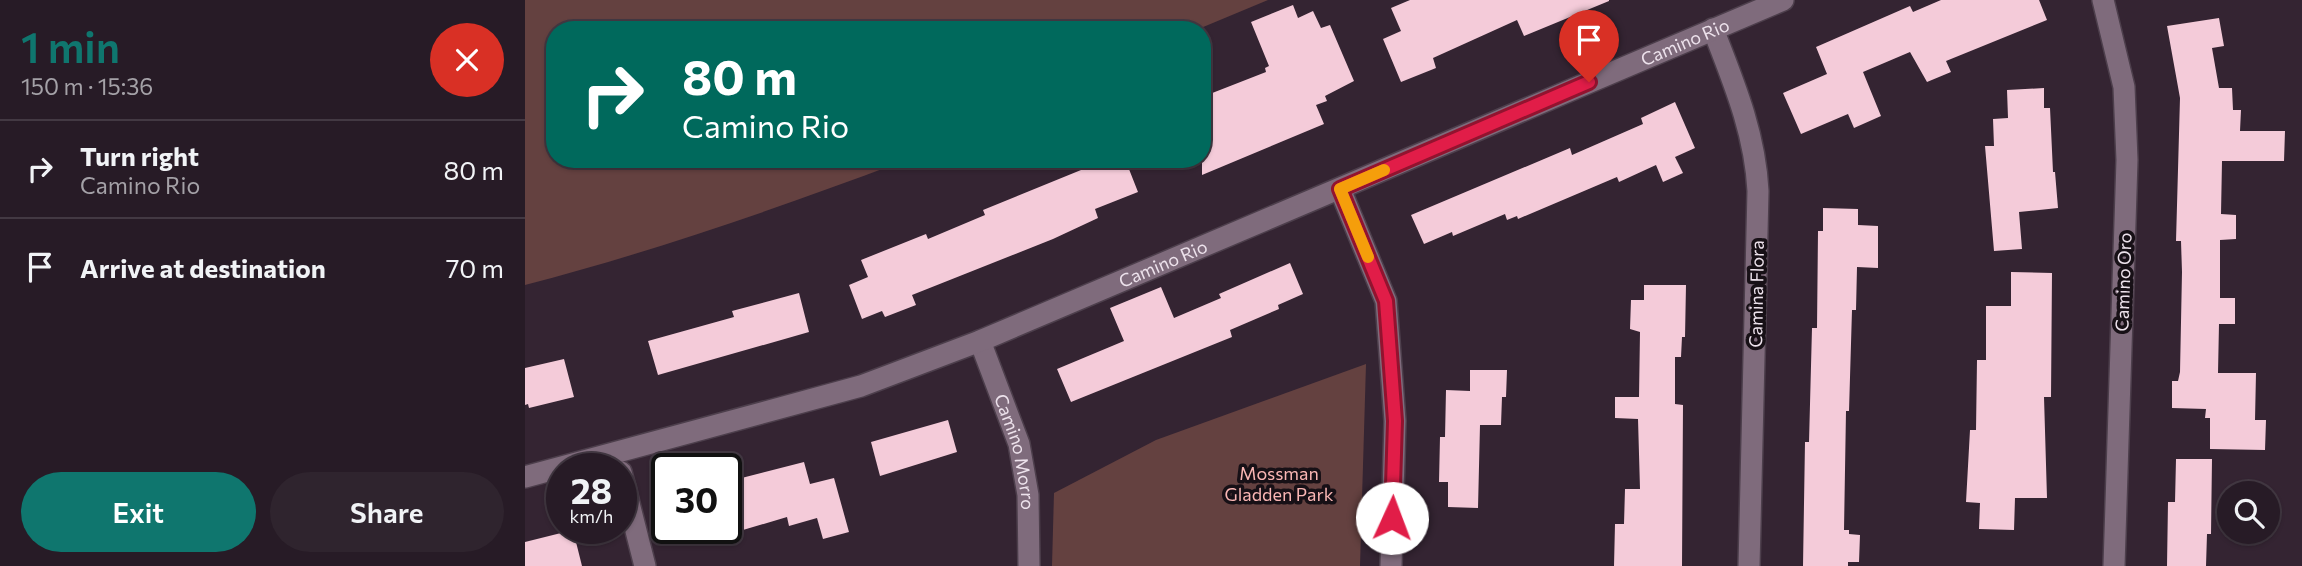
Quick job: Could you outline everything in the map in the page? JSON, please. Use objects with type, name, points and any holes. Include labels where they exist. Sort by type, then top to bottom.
[{"type":"street","name":"Camino Rio","points":[[637,459],[861,386],[980,341],[1783,0]]},
{"type":"street","name":"Camino Oro","points":[[2103,0],[2124,87],[2127,160],[2114,566]]},
{"type":"street","name":"Camina Flora","points":[[1713,29],[1747,117],[1756,160],[1758,191],[1749,566]]},
{"type":"street","points":[[1340,189],[1386,301],[1395,421],[1391,566]]},
{"type":"street","name":"Camino Morro","points":[[980,341],[1019,444],[1028,495],[1029,566]]},
{"type":"street","name":"Camino Rio","points":[[525,477],[546,474]]},
{"type":"street","points":[[637,532],[646,566]]},
{"type":"green space","points":[[525,0],[1268,0],[1211,24],[1211,21],[546,21],[546,168],[884,168],[713,229],[525,285]]},
{"type":"green space","name":"Mossman Gladden Park","points":[[1366,364],[1360,566],[1052,566],[1054,493],[1156,440]]},
{"type":"building","points":[[1410,0],[1609,1],[1524,36],[1517,20],[1433,58],[1436,68],[1401,82],[1383,39],[1401,31],[1391,8]]},
{"type":"building","points":[[1941,0],[2039,0],[2047,20],[1946,61],[1951,72],[1927,82],[1910,52],[1863,72],[1881,116],[1854,128],[1848,114],[1801,134],[1783,93],[1827,74],[1816,47],[1910,6],[1913,12]]},
{"type":"building","points":[[1293,5],[1298,18],[1313,11],[1321,28],[1330,25],[1354,81],[1325,96],[1327,101],[1316,105],[1324,124],[1202,175],[1202,168],[1211,168],[1211,93],[1266,72],[1265,68],[1269,66],[1251,22]]},
{"type":"building","points":[[2219,18],[2224,46],[2212,48],[2219,88],[2232,88],[2233,110],[2241,110],[2240,131],[2285,131],[2284,161],[2222,161],[2221,214],[2236,215],[2236,239],[2220,240],[2220,298],[2235,298],[2235,324],[2219,324],[2218,373],[2256,373],[2255,420],[2266,420],[2265,450],[2210,449],[2210,418],[2205,418],[2206,409],[2172,408],[2172,381],[2178,381],[2180,372],[2182,272],[2181,241],[2176,241],[2180,98],[2167,26]]},
{"type":"building","points":[[2044,88],[2044,108],[2050,108],[2053,172],[2058,208],[2019,212],[2022,249],[1994,251],[1985,146],[1994,146],[1993,119],[2008,118],[2007,90]]},
{"type":"building","points":[[1675,102],[1695,148],[1675,157],[1683,173],[1663,182],[1656,165],[1619,182],[1617,177],[1518,219],[1517,216],[1507,220],[1505,214],[1453,236],[1452,232],[1424,244],[1411,215],[1570,148],[1572,155],[1643,124],[1641,118]]},
{"type":"building","points":[[1086,168],[1129,168],[1138,192],[1095,209],[1098,218],[1053,239],[912,295],[916,305],[885,317],[882,311],[862,319],[849,285],[868,277],[861,260],[926,234],[928,239],[985,215],[983,210]]},
{"type":"building","points":[[1823,208],[1858,209],[1858,225],[1878,226],[1878,268],[1857,267],[1856,310],[1852,310],[1849,411],[1846,411],[1844,530],[1849,530],[1849,534],[1860,535],[1859,562],[1848,562],[1848,566],[1803,566],[1805,442],[1809,442],[1812,328],[1817,328],[1818,231],[1823,231]]},
{"type":"building","points":[[1290,263],[1303,294],[1278,305],[1279,309],[1230,330],[1232,337],[1071,402],[1057,369],[1124,341],[1110,308],[1161,287],[1174,318],[1221,298],[1219,294]]},
{"type":"building","points":[[2011,272],[2052,273],[2051,397],[2044,397],[2047,498],[2015,498],[2014,530],[1979,529],[1980,503],[1966,502],[1970,430],[1976,430],[1977,360],[1986,360],[1986,306],[2011,306]]},
{"type":"building","points":[[1644,285],[1686,285],[1685,337],[1682,337],[1681,357],[1675,357],[1675,404],[1683,405],[1682,566],[1614,566],[1615,524],[1624,524],[1625,489],[1640,489],[1638,419],[1615,418],[1615,397],[1639,397],[1640,332],[1630,329],[1631,300],[1644,300]]},
{"type":"building","points":[[799,293],[809,332],[658,375],[648,341],[734,317],[732,311]]},
{"type":"building","points":[[564,359],[574,397],[529,408],[528,404],[525,405],[525,368]]},
{"type":"building","points":[[1470,370],[1507,370],[1506,397],[1502,397],[1501,425],[1480,425],[1478,508],[1448,507],[1448,482],[1439,482],[1440,437],[1445,437],[1446,390],[1470,391]]},
{"type":"building","points":[[948,420],[957,452],[880,476],[871,442]]},
{"type":"building","points":[[2176,459],[2212,459],[2211,534],[2207,534],[2206,566],[2167,566],[2168,502],[2175,502]]},
{"type":"building","points":[[804,462],[810,484],[834,478],[849,532],[823,539],[817,518],[789,526],[787,517],[742,530],[742,478]]},
{"type":"building","points":[[546,537],[546,544],[576,544],[582,566],[525,566],[525,542]]},
{"type":"slow traffic","points":[[1368,257],[1340,189],[1384,170]]},
{"type":"route","points":[[1392,518],[1395,421],[1386,301],[1340,189],[1589,82]]}]
